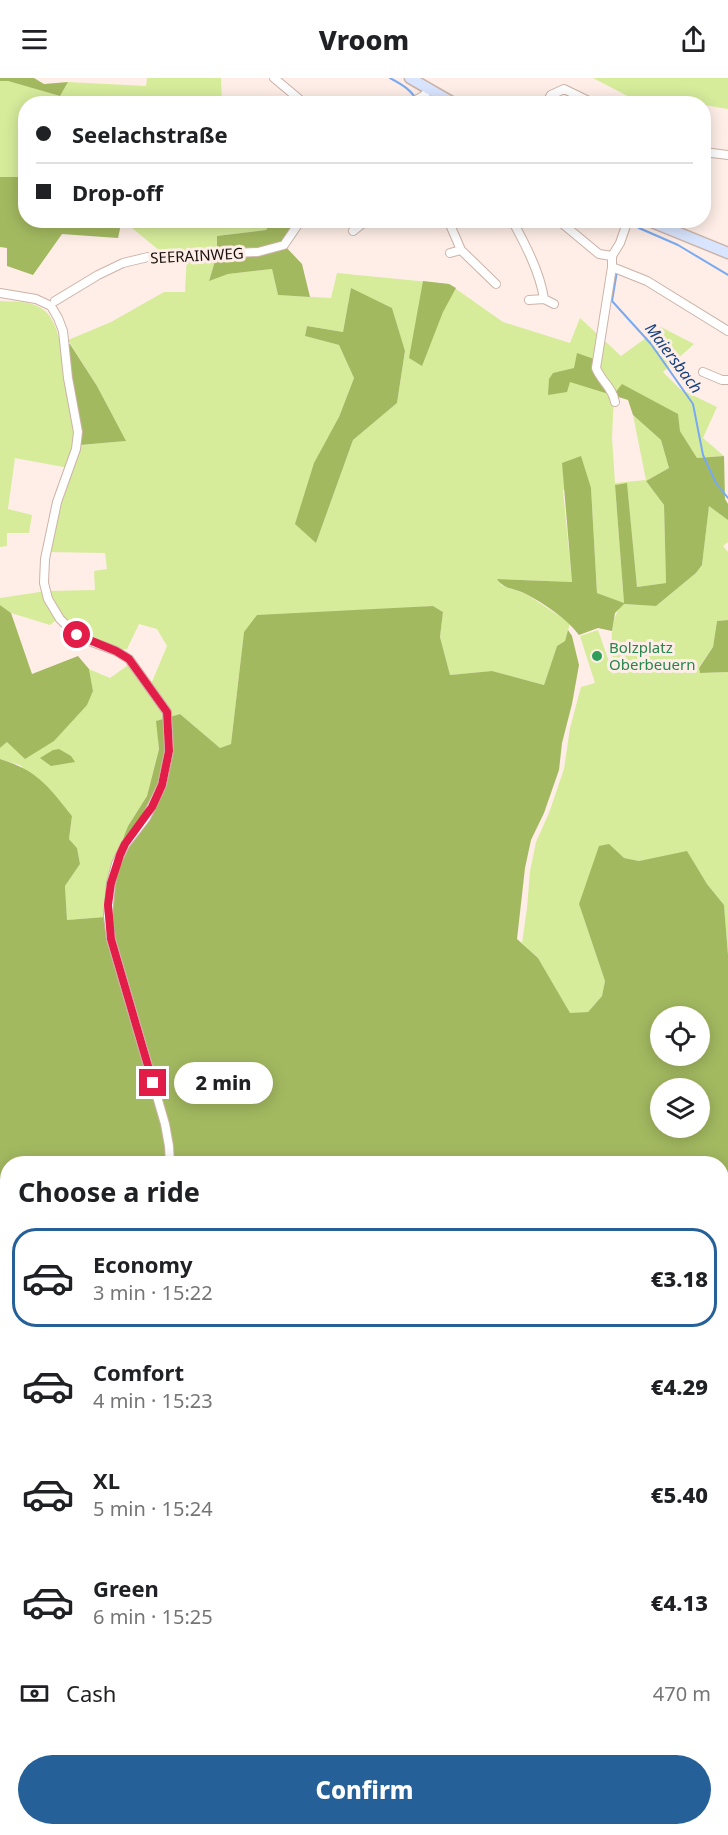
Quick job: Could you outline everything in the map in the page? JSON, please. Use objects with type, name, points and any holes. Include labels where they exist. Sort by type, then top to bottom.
[{"type":"main road","points":[[414,79],[427,93],[435,96]]},
{"type":"main road","points":[[667,228],[728,253]]},
{"type":"street","points":[[274,78],[295,96]]},
{"type":"street","points":[[550,96],[564,89],[578,96]]},
{"type":"street","points":[[422,96],[427,93]]},
{"type":"street","points":[[711,153],[728,155]]},
{"type":"street","name":"SEERAINWEG","points":[[55,301],[123,263],[148,256],[258,252],[284,245],[296,228]]},
{"type":"street","points":[[352,231],[356,228]]},
{"type":"street","points":[[451,228],[460,250],[496,284]]},
{"type":"street","points":[[516,228],[543,289],[544,298]]},
{"type":"street","points":[[568,228],[599,254],[612,256]]},
{"type":"street","points":[[615,402],[614,394],[596,368],[612,256],[625,228]]},
{"type":"street","points":[[450,253],[460,250]]},
{"type":"street","points":[[612,267],[647,281],[728,331]]},
{"type":"street","points":[[0,294],[36,299],[51,306],[63,331],[68,378],[78,432],[76,449],[57,502],[45,559],[44,575],[48,598],[60,619],[71,630],[84,639],[116,651],[129,659],[167,712],[169,740],[165,774],[152,807],[125,844],[120,855],[111,883],[108,916],[111,939],[165,1124],[170,1156]]},
{"type":"street","points":[[529,300],[544,298],[554,304]]},
{"type":"street","points":[[703,372],[722,380],[728,380]]},
{"type":"green space","points":[[0,78],[34,78],[44,84],[68,82],[60,96],[8,81],[0,81]]},
{"type":"green space","points":[[147,78],[221,78],[222,96],[60,96],[68,82],[146,86]]},
{"type":"green space","points":[[593,78],[728,78],[728,109],[711,106],[711,96],[628,96]]},
{"type":"green space","points":[[0,81],[8,81],[60,96],[18,96],[18,177],[0,177]]},
{"type":"green space","points":[[0,177],[18,177],[18,228],[120,228],[118,238],[62,234],[33,275],[7,266],[7,248],[0,247]]},
{"type":"green space","points":[[132,228],[267,228],[217,236],[217,254],[209,280],[228,274],[272,269],[278,295],[331,298],[337,273],[449,284],[503,322],[570,343],[580,318],[621,356],[661,327],[694,344],[663,372],[680,389],[717,407],[703,438],[724,456],[697,458],[680,431],[677,414],[614,394],[612,438],[615,483],[646,480],[633,415],[661,440],[669,468],[646,481],[664,505],[666,583],[637,587],[627,484],[615,485],[624,604],[656,606],[696,573],[702,565],[709,505],[728,520],[728,542],[723,546],[728,552],[728,620],[717,621],[713,647],[699,667],[700,673],[728,672],[728,955],[724,905],[707,884],[687,852],[639,861],[624,858],[579,904],[605,981],[602,996],[588,1012],[570,1014],[538,958],[522,943],[530,871],[536,842],[564,769],[570,728],[581,687],[595,683],[580,636],[598,630],[614,676],[612,629],[614,619],[623,603],[597,593],[591,488],[563,490],[572,582],[498,579],[501,585],[526,594],[570,623],[565,641],[557,646],[544,685],[492,671],[450,675],[440,637],[443,612],[433,606],[380,610],[244,632],[231,744],[220,748],[180,714],[157,721],[159,748],[147,796],[128,826],[105,917],[67,920],[65,886],[80,864],[77,848],[69,839],[72,816],[20,765],[0,759],[0,748],[93,691],[89,669],[110,678],[131,663],[151,684],[167,646],[157,629],[139,624],[127,649],[108,649],[80,637],[55,621],[50,625],[11,613],[0,605],[0,598],[46,591],[95,590],[94,571],[107,569],[105,553],[48,552],[69,468],[15,458],[8,509],[32,515],[29,533],[7,533],[7,546],[0,547],[0,301],[36,305],[49,315],[54,324],[59,336],[69,399],[80,445],[125,441],[97,386],[68,340],[111,322],[164,292],[185,292],[187,255],[157,256],[160,251]],"holes":[[[351,289],[392,308],[405,352],[397,403],[353,440],[316,543],[339,417],[354,378],[339,345],[305,336],[307,326],[343,332]]]},
{"type":"green space","points":[[267,228],[296,228],[284,245],[302,264],[310,297],[278,295],[272,269],[228,274],[209,281],[217,254],[217,236]]},
{"type":"green space","points":[[423,281],[449,284],[456,288],[443,312],[422,366],[409,358]]},
{"type":"green space","points":[[351,288],[392,308],[405,351],[397,403],[353,440],[316,543],[295,524],[314,463],[339,417],[354,378],[339,345],[305,336],[307,326],[343,332]]},
{"type":"green space","points":[[70,344],[97,386],[126,441],[80,445],[62,346]]},
{"type":"green space","points":[[577,353],[597,360],[596,368],[614,394],[622,384],[678,414],[680,431],[697,458],[724,456],[725,499],[728,504],[728,520],[709,506],[702,565],[696,573],[656,606],[624,604],[615,613],[612,631],[598,628],[579,635],[562,617],[548,607],[526,594],[506,587],[497,579],[572,582],[562,463],[581,456],[591,488],[597,593],[624,603],[615,485],[627,483],[637,587],[666,583],[664,505],[646,481],[669,468],[661,440],[633,415],[628,400],[570,382],[567,392],[548,395],[549,379],[553,373],[574,368]]},
{"type":"green space","points":[[0,605],[11,613],[32,674],[78,656],[89,669],[93,691],[87,705],[54,741],[25,759],[7,742],[0,748]]},
{"type":"green space","points":[[433,606],[443,612],[440,637],[450,675],[492,671],[544,685],[557,646],[565,641],[568,630],[572,636],[579,665],[562,743],[559,770],[544,813],[531,840],[525,868],[517,939],[538,958],[570,1013],[588,1012],[602,996],[605,981],[579,904],[599,846],[609,844],[624,858],[639,861],[687,851],[707,884],[724,905],[728,955],[728,1156],[0,1156],[0,759],[33,774],[56,796],[72,816],[69,839],[77,848],[80,864],[65,886],[67,920],[105,917],[111,871],[128,826],[147,796],[159,749],[156,721],[180,714],[220,748],[231,744],[244,632],[257,615]]},
{"type":"green space","points":[[728,620],[728,672],[700,673],[699,668],[713,647],[717,621]]},
{"type":"green space","points":[[59,749],[71,756],[75,762],[51,766],[40,758],[53,750]]},
{"type":"waterway","points":[[390,78],[407,88],[414,96]]},
{"type":"waterway","points":[[639,228],[678,245],[728,275]]},
{"type":"waterway","name":"Maiersbach","points":[[617,271],[612,301],[651,344],[693,404],[703,455],[716,483],[728,498]]},
{"type":"place","name":"Bolzplatz Oberbeuern","points":[[597,656]]},
{"type":"route","points":[[77,635],[116,651],[129,659],[167,712],[169,751],[162,785],[146,818],[125,844],[120,855],[113,873],[108,905],[111,939],[153,1083]]}]
